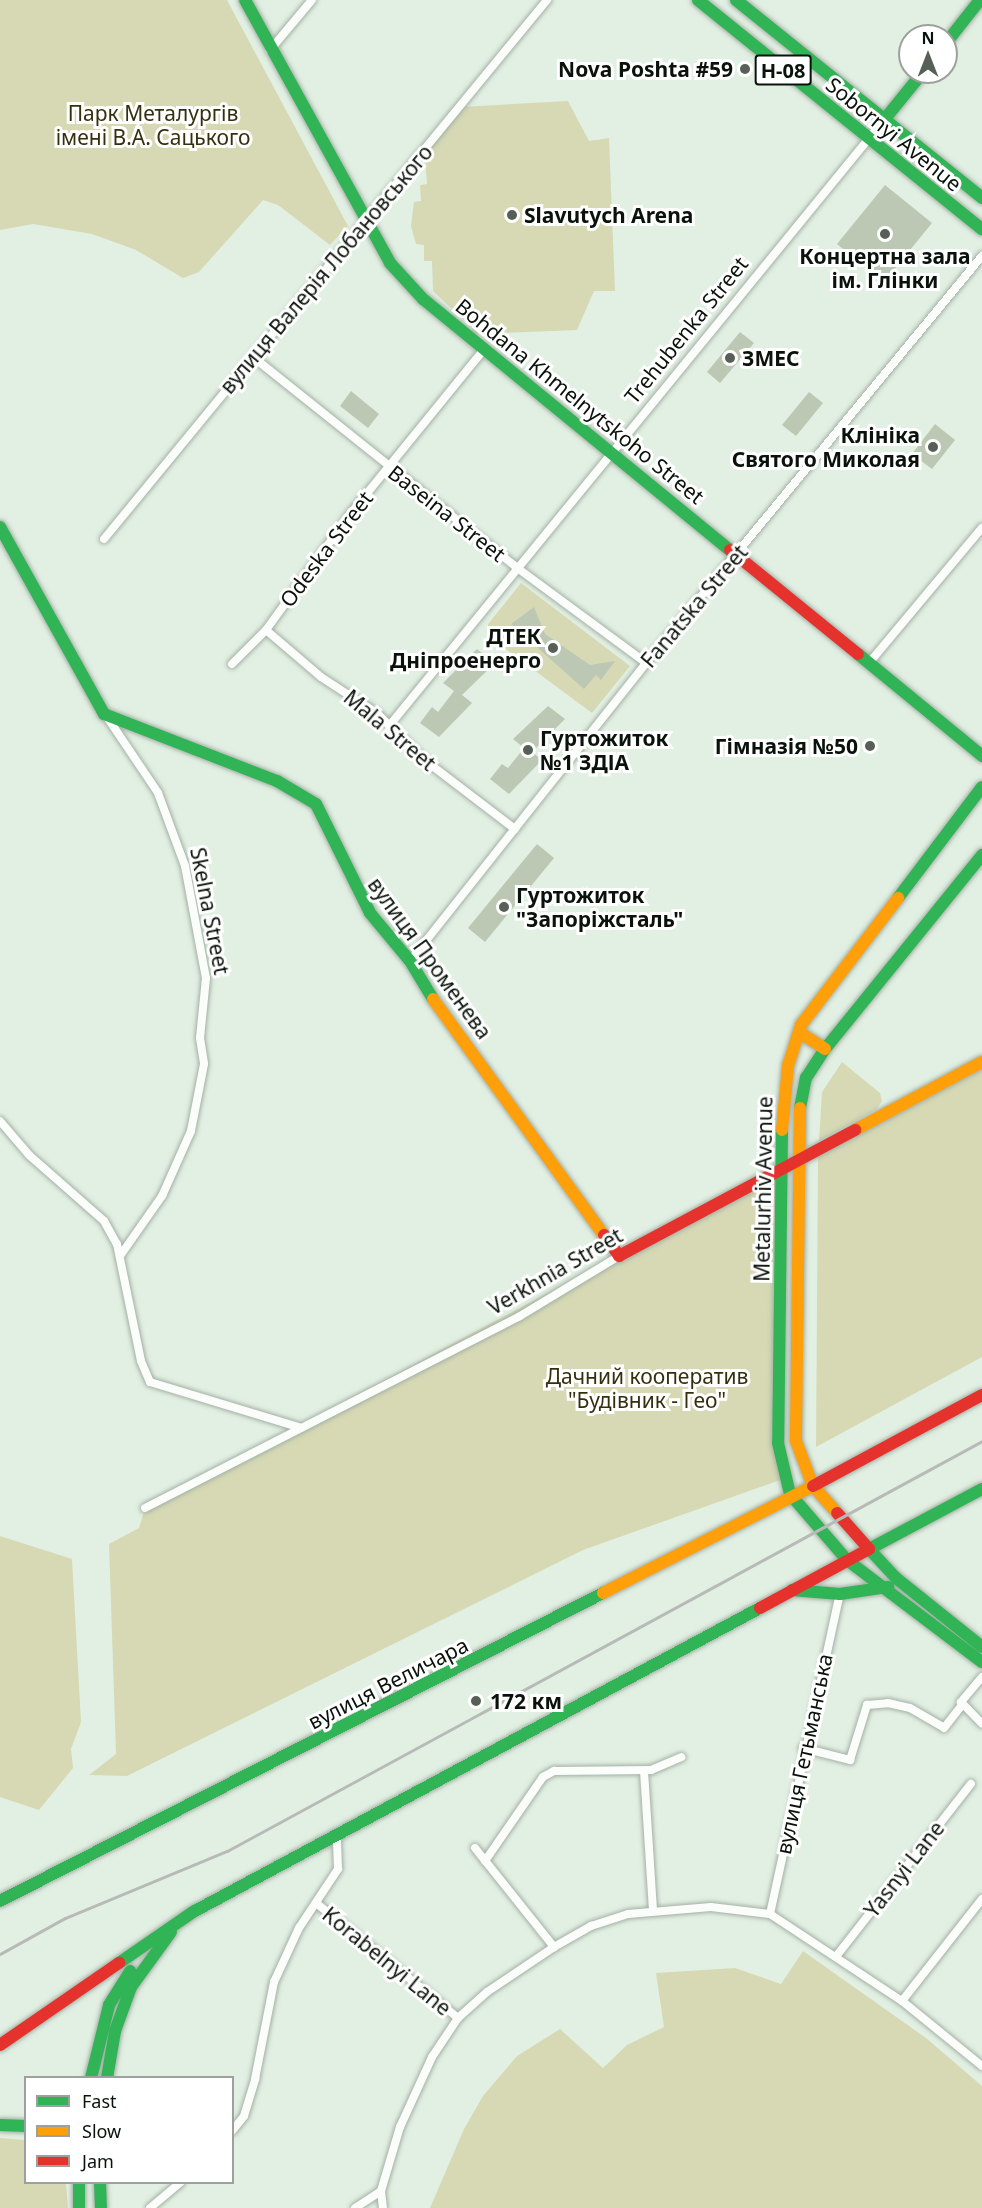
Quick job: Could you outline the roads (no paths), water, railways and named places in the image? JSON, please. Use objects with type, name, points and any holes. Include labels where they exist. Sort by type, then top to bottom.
[{"type":"main road","name":"Bohdana Khmelnytskoho Street","points":[[245,0],[365,224],[390,263],[423,298],[982,756]]},
{"type":"main road","name":"Sobornyi Avenue","points":[[698,0],[982,230]]},
{"type":"main road","name":"Sobornyi Avenue","points":[[736,0],[982,198]]},
{"type":"main road","points":[[958,28],[980,0]]},
{"type":"main road","name":"Trehubenka Street","points":[[884,120],[913,84]]},
{"type":"main road","name":"Skelna Street","points":[[0,527],[105,714]]},
{"type":"main road","name":"вулиця Променева","points":[[105,714],[277,781],[315,804],[358,894],[410,961],[420,981],[619,1256]]},
{"type":"main road","name":"Metalurhiv Avenue","points":[[982,787],[798,1032],[782,1109],[778,1443],[783,1479],[793,1499],[847,1560],[982,1662]]},
{"type":"main road","name":"Metalurhiv Avenue","points":[[982,855],[825,1049],[806,1078],[800,1108],[796,1441],[813,1486],[869,1549],[896,1578],[982,1647]]},
{"type":"main road","points":[[798,1032],[825,1049]]},
{"type":"main road","name":"Verkhnia Street","points":[[619,1256],[982,1062]]},
{"type":"main road","points":[[813,1486],[982,1395]]},
{"type":"main road","name":"вулиця Величара","points":[[0,1901],[793,1499],[813,1486]]},
{"type":"main road","points":[[0,2045],[193,1912],[982,1489]]},
{"type":"main road","points":[[792,1590],[840,1594],[885,1589],[896,1578]]},
{"type":"main road","points":[[91,2076],[109,2005],[134,1965],[193,1912]]},
{"type":"main road","points":[[107,2076],[123,2007],[163,1940]]},
{"type":"main road","points":[[0,2124],[24,2126]]},
{"type":"main road","points":[[79,2184],[79,2208]]},
{"type":"main road","points":[[100,2184],[101,2208]]},
{"type":"street","points":[[270,50],[312,0]]},
{"type":"street","name":"вулиця Валерія Лобановського","points":[[104,539],[547,0]]},
{"type":"street","name":"Trehubenka Street","points":[[389,726],[516,567],[884,120]]},
{"type":"street","name":"Fanatska Street","points":[[410,961],[646,663],[982,256]]},
{"type":"street","name":"Odeska Street","points":[[232,664],[266,630],[389,466],[484,348]]},
{"type":"street","name":"Baseina Street","points":[[253,357],[516,567],[646,663]]},
{"type":"street","points":[[869,663],[982,528]]},
{"type":"street","name":"Mala Street","points":[[266,630],[389,726],[422,758],[514,829]]},
{"type":"street","name":"Skelna Street","points":[[105,714],[158,793],[185,866],[206,978],[200,1038],[204,1064],[191,1131],[162,1196],[120,1256]]},
{"type":"street","points":[[0,1121],[29,1155],[104,1221],[120,1256],[141,1361],[150,1382],[301,1428]]},
{"type":"street","name":"Verkhnia Street","points":[[145,1508],[519,1316],[619,1256]]},
{"type":"street","name":"вулиця Гетьманська","points":[[770,1914],[803,1748],[840,1594]]},
{"type":"street","points":[[803,1748],[850,1760],[867,1705],[888,1703],[910,1708],[944,1728],[982,1677]]},
{"type":"street","points":[[961,1706],[982,1724]]},
{"type":"street","points":[[485,1861],[543,1777],[554,1771],[644,1771],[681,1757]]},
{"type":"street","points":[[644,1771],[652,1909]]},
{"type":"street","name":"Yasnyi Lane","points":[[838,1954],[971,1784]]},
{"type":"street","points":[[234,2128],[244,2116],[255,2079],[273,1982],[316,1903],[338,1869],[338,1834]]},
{"type":"street","points":[[476,1848],[554,1947]]},
{"type":"street","points":[[902,2001],[982,1899]]},
{"type":"street","name":"Korabelnyi Lane","points":[[316,1903],[458,2018]]},
{"type":"street","points":[[383,2208],[381,2191],[400,2127],[422,2076],[458,2018],[487,1992],[554,1947],[610,1919],[652,1909],[711,1907],[770,1914],[838,1954],[902,2001],[982,2066]]},
{"type":"street","points":[[150,2208],[179,2184]]},
{"type":"street","points":[[355,2208],[381,2191]]},
{"type":"railway","points":[[0,1954],[65,1918],[227,1851],[982,1441]]},
{"type":"place","name":"Nova Poshta #59","points":[[745,69]]},
{"type":"place","name":"Slavutych Arena","points":[[512,215]]},
{"type":"place","name":"Концертна зала ім. Глінки","points":[[885,234]]},
{"type":"place","name":"ЗМЕС","points":[[730,358]]},
{"type":"place","name":"Клініка Святого Миколая","points":[[933,447]]},
{"type":"place","name":"ДТЕК Дніпроенерго","points":[[553,648]]},
{"type":"place","name":"Гімназія №50","points":[[870,746]]},
{"type":"place","name":"Гуртожиток №1 ЗДІА","points":[[528,750]]},
{"type":"place","name":"Гуртожиток \"Запоріжсталь\"","points":[[504,907]]},
{"type":"place","name":"172 км","points":[[476,1701]]},
{"type":"park label","name":"Парк Металургів імені В.А. Сацького","points":[[153,125]]},
{"type":"park label","name":"Дачний кооператив \"Будівник - Гео\"","points":[[647,1388]]}]
